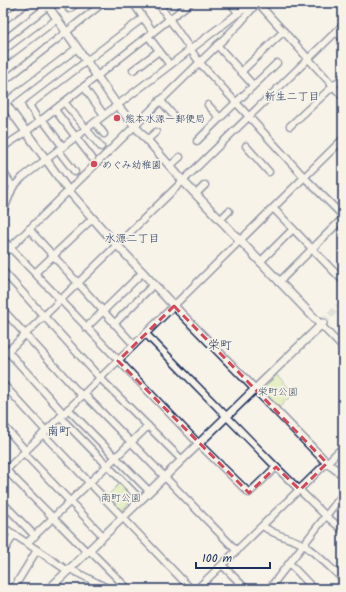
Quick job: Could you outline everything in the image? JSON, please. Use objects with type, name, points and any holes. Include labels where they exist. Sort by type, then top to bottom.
[{"type":"street","points":[[3,21],[27,3]]},
{"type":"street","points":[[69,9],[77,3]]},
{"type":"street","points":[[3,82],[103,3]]},
{"type":"street","points":[[158,3],[200,63],[304,177],[343,217],[279,282]]},
{"type":"street","points":[[3,147],[55,110],[190,3]]},
{"type":"street","points":[[231,3],[238,13]]},
{"type":"street","points":[[3,212],[14,187],[23,177],[238,13],[257,3]]},
{"type":"street","points":[[257,3],[343,97]]},
{"type":"street","points":[[3,253],[11,247],[134,125],[200,63],[250,13],[257,3]]},
{"type":"street","points":[[134,4],[143,18],[159,51],[170,66]]},
{"type":"street","points":[[3,41],[47,5],[117,105],[134,125],[240,242],[321,323],[343,348]]},
{"type":"street","points":[[75,172],[61,148],[29,105],[143,18]]},
{"type":"street","points":[[3,60],[57,19]]},
{"type":"street","points":[[3,356],[343,25]]},
{"type":"street","points":[[241,72],[284,31]]},
{"type":"street","points":[[335,32],[343,38]]},
{"type":"street","points":[[217,45],[254,85]]},
{"type":"street","points":[[77,48],[4,102],[68,190],[117,245],[174,306],[327,463],[343,475]]},
{"type":"street","points":[[133,70],[159,51]]},
{"type":"street","points":[[197,141],[277,63]]},
{"type":"street","points":[[290,126],[343,77]]},
{"type":"street","points":[[84,87],[104,115]]},
{"type":"street","points":[[160,100],[173,115]]},
{"type":"street","points":[[64,102],[85,130],[101,147]]},
{"type":"street","points":[[208,105],[220,118]]},
{"type":"street","points":[[55,110],[92,158]]},
{"type":"street","points":[[95,122],[104,134]]},
{"type":"street","points":[[147,140],[156,132]]},
{"type":"street","points":[[6,471],[274,209],[343,139]]},
{"type":"street","points":[[246,146],[269,172]]},
{"type":"street","points":[[170,166],[180,158]]},
{"type":"street","points":[[3,172],[14,187]]},
{"type":"street","points":[[196,194],[205,185]]},
{"type":"street","points":[[274,209],[343,282]]},
{"type":"street","points":[[220,220],[229,212]]},
{"type":"street","points":[[36,273],[93,218]]},
{"type":"street","points":[[29,229],[77,285],[134,345]]},
{"type":"street","points":[[260,262],[293,229]]},
{"type":"street","points":[[3,240],[118,361],[249,493],[276,467]]},
{"type":"street","points":[[3,271],[100,378],[181,459]]},
{"type":"street","points":[[86,328],[143,272]]},
{"type":"street","points":[[114,324],[154,284]]},
{"type":"street","points":[[3,310],[83,395],[164,475],[237,551]]},
{"type":"street","points":[[49,589],[321,323]]},
{"type":"street","points":[[146,334],[276,467],[326,516],[343,530]]},
{"type":"street","points":[[3,346],[64,413],[108,466],[140,499]]},
{"type":"street","points":[[3,384],[44,433],[90,484],[190,589]]},
{"type":"street","points":[[64,413],[116,458],[149,491]]},
{"type":"street","points":[[3,425],[25,452],[103,536]]},
{"type":"street","points":[[27,543],[54,519],[148,426]]},
{"type":"street","points":[[197,589],[343,447]]},
{"type":"street","points":[[3,464],[6,471],[128,589]]},
{"type":"street","points":[[269,589],[305,546],[343,494]]},
{"type":"street","points":[[3,503],[35,536]]},
{"type":"street","points":[[263,526],[274,534],[295,540],[305,546],[343,579]]},
{"type":"street","points":[[3,527],[69,570],[109,589]]},
{"type":"street","points":[[3,553],[14,534]]},
{"type":"street","points":[[13,589],[37,550]]},
{"type":"street","points":[[290,564],[314,589]]},
{"type":"street","points":[[222,565],[246,589]]},
{"type":"highlighted area","points":[[174,306],[327,463],[300,490],[276,467],[249,493],[118,361]]},
{"type":"green space","name":"栄町公園","points":[[277,375],[294,393],[280,407],[262,390]]},
{"type":"green space","name":"南町公園","points":[[121,482],[134,494],[134,498],[121,511],[106,497]]},
{"type":"tunnel","points":[[323,323],[343,302]]},
{"type":"place","name":"熊本水源一郵便局","points":[[117,118]]},
{"type":"place","name":"めぐみ幼稚園","points":[[94,164]]},
{"type":"district","name":"新生二丁目","points":[[292,96]]},
{"type":"district","name":"水源二丁目","points":[[132,238]]},
{"type":"district","name":"栄町","points":[[220,345]]},
{"type":"district","name":"南町","points":[[59,431]]}]
